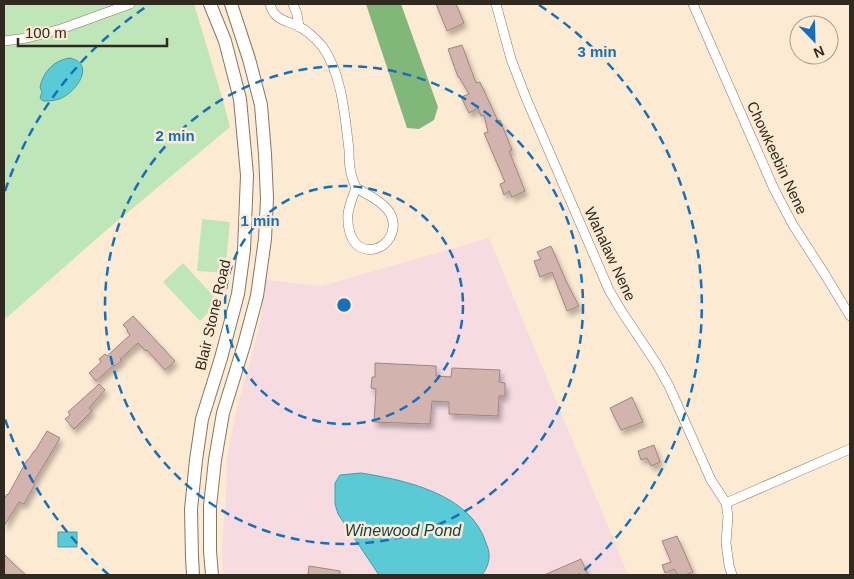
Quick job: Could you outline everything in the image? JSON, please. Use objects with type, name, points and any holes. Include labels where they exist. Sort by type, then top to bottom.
[{"type":"main road","name":"Blair Stone Road","points":[[193,575],[191,547],[192,504],[202,419],[238,294],[244,250],[247,175],[240,99],[225,41],[210,4]]},
{"type":"main road","points":[[212,575],[210,506],[215,460],[224,413],[257,296],[267,198],[261,104],[231,4]]},
{"type":"main road","points":[[238,294],[257,296]]},
{"type":"main road","points":[[192,504],[210,506]]},
{"type":"street","points":[[4,41],[27,38],[61,29],[130,4]]},
{"type":"street","points":[[270,4],[279,19],[311,34],[330,60],[341,96],[350,171],[356,188],[380,203],[389,212],[393,221],[393,231],[389,239],[382,246],[373,249],[363,249],[356,245],[350,233],[348,215],[356,188]]},
{"type":"street","points":[[293,4],[299,27]]},
{"type":"street","name":"Wahalaw Nene","points":[[496,4],[511,59],[526,98],[609,290],[669,386],[711,480],[726,503]]},
{"type":"street","name":"Chowkeebin Nene","points":[[693,4],[774,189],[793,225],[850,316]]},
{"type":"street","points":[[732,575],[726,543],[728,516],[726,503],[850,449]]},
{"type":"shaded area","points":[[489,238],[628,575],[223,575],[222,543],[227,457],[235,416],[260,325],[266,280],[322,286]]},
{"type":"green space","points":[[4,4],[194,4],[230,127],[103,233],[4,320]]},
{"type":"green space","points":[[366,4],[401,4],[438,107],[434,120],[419,129],[407,128]]},
{"type":"green space","points":[[202,219],[230,222],[225,273],[197,271]]},
{"type":"green space","points":[[183,263],[219,302],[200,321],[163,282]]},
{"type":"water","points":[[70,58],[78,61],[82,66],[81,79],[65,96],[53,101],[43,101],[40,98],[42,92],[40,87],[44,76],[54,64]]},
{"type":"water","name":"Winewood Pond","points":[[361,473],[416,485],[451,501],[466,512],[478,526],[488,550],[488,562],[482,575],[379,575],[338,514],[335,504],[335,483],[340,475]]},
{"type":"water","points":[[58,532],[77,532],[77,547],[58,547]]},
{"type":"building","points":[[436,4],[456,4],[464,23],[447,31]]},
{"type":"building","points":[[462,45],[476,83],[480,82],[498,121],[500,120],[512,150],[509,151],[525,191],[512,197],[509,191],[504,195],[500,184],[505,182],[484,133],[488,132],[484,115],[481,116],[478,108],[469,113],[461,97],[469,94],[458,77],[448,49]]},
{"type":"building","points":[[551,246],[579,306],[567,311],[552,272],[540,277],[534,261],[541,259],[537,252]]},
{"type":"building","points":[[133,316],[175,361],[165,370],[138,343],[120,359],[122,360],[96,381],[89,373],[101,362],[99,359],[105,354],[107,356],[130,335],[123,325]]},
{"type":"building","points":[[375,363],[436,366],[436,376],[451,377],[452,368],[500,370],[499,382],[505,383],[505,396],[499,396],[498,416],[449,414],[449,402],[432,401],[430,424],[374,422],[376,389],[371,388],[372,377],[375,377]]},
{"type":"building","points":[[99,384],[105,390],[89,408],[92,411],[74,429],[65,419],[70,415],[68,412]]},
{"type":"building","points":[[632,397],[643,422],[621,430],[610,408]]},
{"type":"building","points":[[47,431],[60,438],[33,483],[35,484],[24,504],[19,502],[4,526],[4,499]]},
{"type":"building","points":[[654,445],[660,462],[651,466],[647,458],[641,460],[638,451]]},
{"type":"building","points":[[677,536],[693,572],[685,575],[678,575],[674,569],[665,573],[662,565],[671,562],[662,541]]},
{"type":"building","points":[[4,554],[15,565],[26,575],[4,575]]},
{"type":"building","points":[[581,559],[588,575],[544,575]]},
{"type":"building","points":[[309,566],[340,571],[340,575],[308,575]]}]
